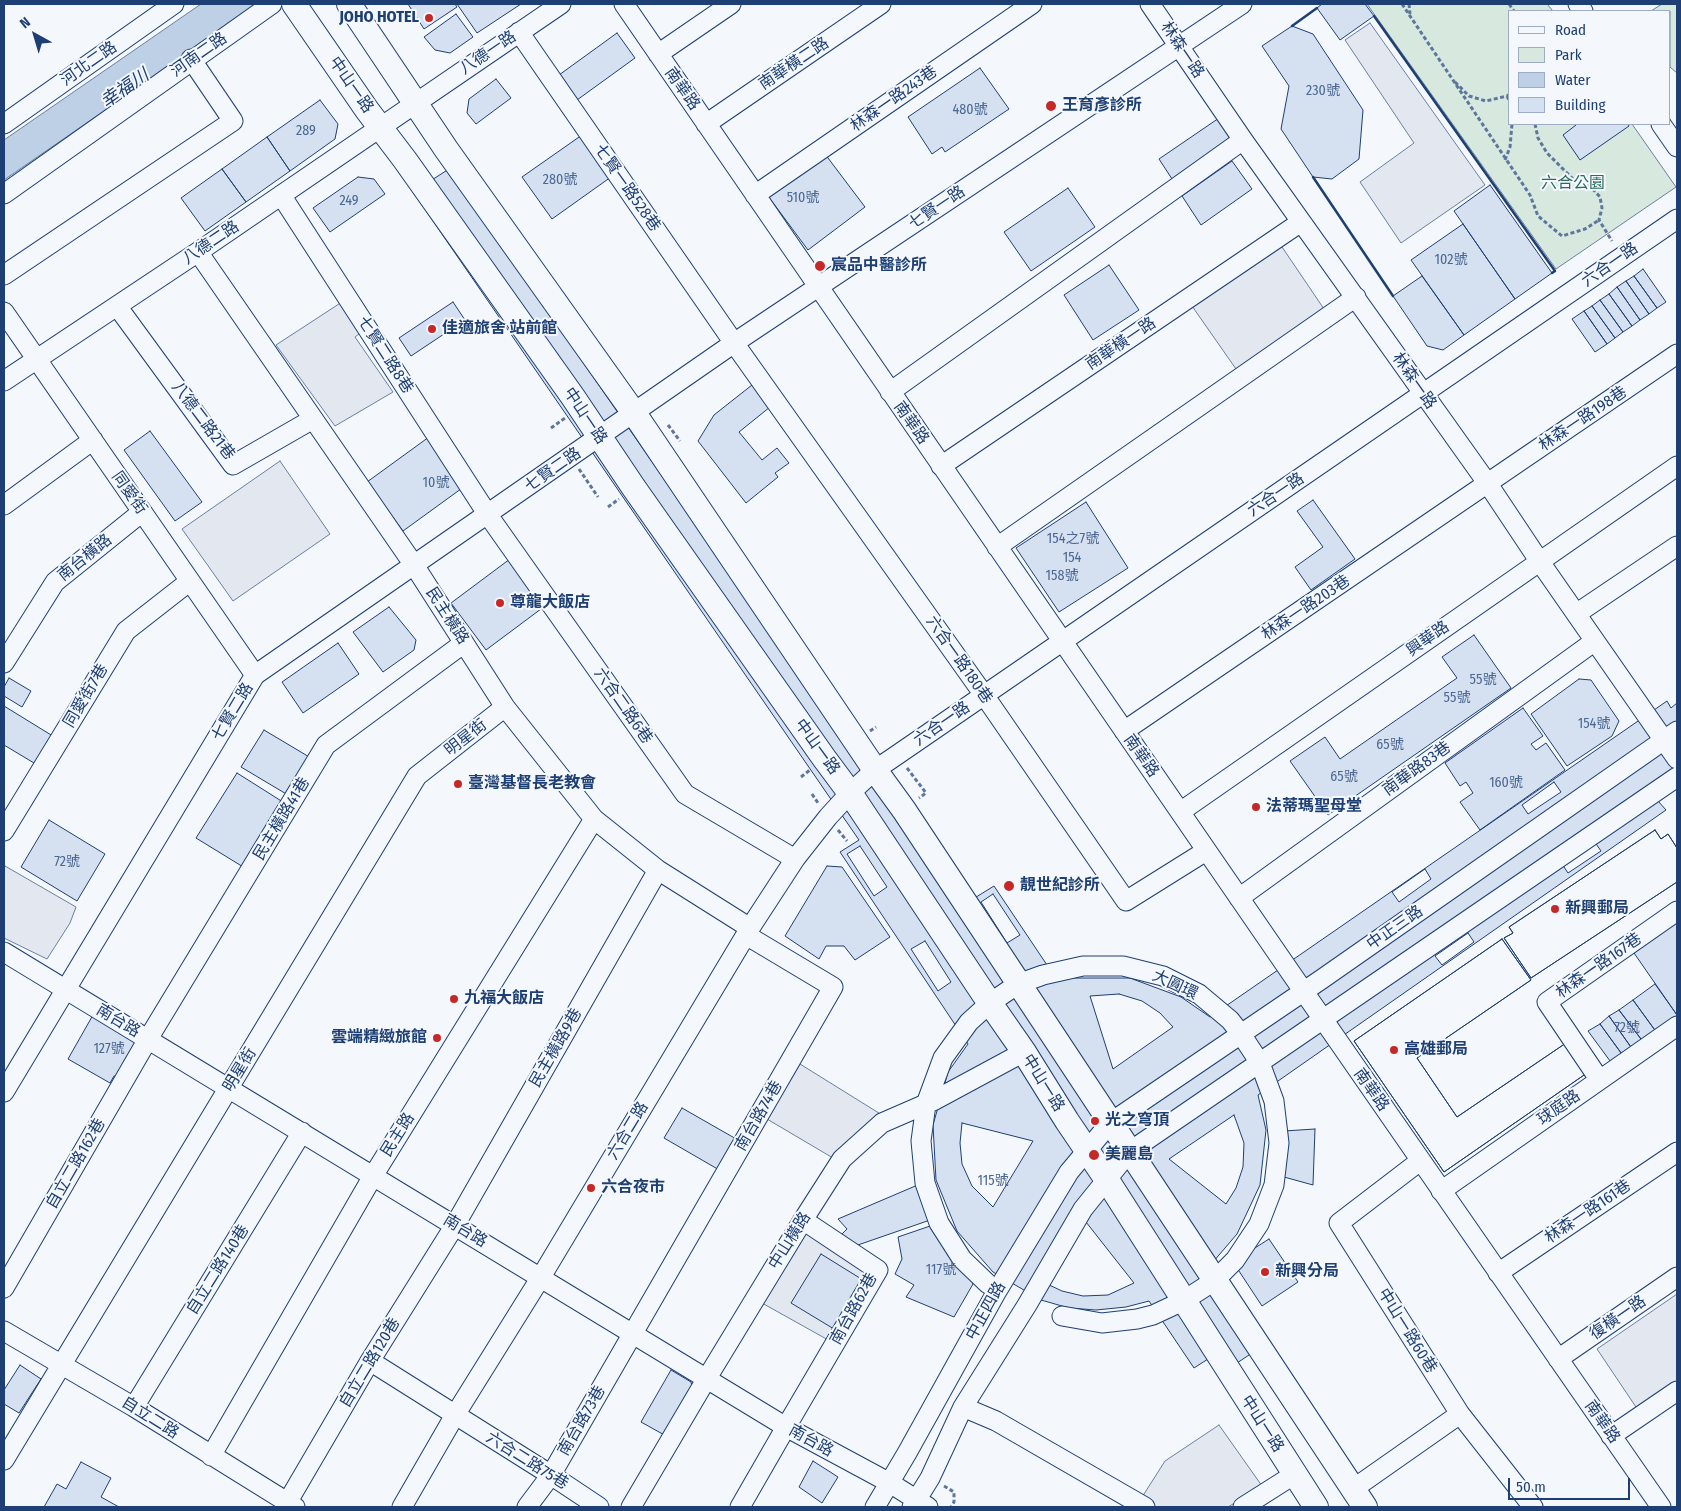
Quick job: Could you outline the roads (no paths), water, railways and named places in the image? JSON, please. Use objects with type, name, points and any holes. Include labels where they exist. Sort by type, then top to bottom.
[{"type":"main road","name":"中山一路","points":[[294,4],[824,758],[850,792],[1024,1052],[1316,1507]]},
{"type":"main road","name":"中山一路","points":[[349,4],[416,103],[634,413],[904,810],[1359,1498]]},
{"type":"street","name":"河北二路","points":[[4,124],[174,4]]},
{"type":"street","name":"河南二路","points":[[4,194],[272,4]]},
{"type":"street","name":"八德一路","points":[[416,103],[560,4]]},
{"type":"street","name":"南華路","points":[[624,4],[1303,992],[1660,1507]]},
{"type":"street","points":[[658,54],[731,4]]},
{"type":"street","name":"南華橫二路","points":[[706,124],[881,4]]},
{"type":"street","name":"林森一路243巷","points":[[755,195],[1032,4]]},
{"type":"street","name":"林森一路","points":[[1150,4],[1242,140],[1488,484],[1595,641],[1671,736],[1677,759]]},
{"type":"street","name":"七賢一路","points":[[634,413],[818,287],[1242,4]]},
{"type":"street","name":"七賢一路528巷","points":[[519,32],[734,344]]},
{"type":"street","points":[[4,275],[233,121],[191,60]]},
{"type":"street","name":"八德二路","points":[[4,381],[282,196],[416,103]]},
{"type":"street","points":[[1662,125],[1677,147]]},
{"type":"street","points":[[890,392],[1242,140]]},
{"type":"street","name":"七賢二路8巷","points":[[282,196],[488,514]]},
{"type":"street","name":"六合一路","points":[[875,770],[1677,219]]},
{"type":"street","name":"南華橫一路","points":[[941,466],[1301,222]]},
{"type":"street","name":"民主橫路","points":[[198,252],[414,565],[506,707],[594,818],[658,870],[748,931]]},
{"type":"street","points":[[997,546],[1356,297]]},
{"type":"street","name":"八德二路21巷","points":[[117,306],[234,465],[313,419]]},
{"type":"street","name":"同愛街","points":[[4,312],[255,675]]},
{"type":"street","name":"六合一路180巷","points":[[734,344],[984,695],[1126,901],[1206,851]]},
{"type":"street","name":"林森一路198巷","points":[[1488,484],[1677,354]]},
{"type":"street","name":"七賢二路","points":[[4,1092],[255,675],[634,413]]},
{"type":"street","points":[[4,505],[93,440]]},
{"type":"street","name":"興華路","points":[[1180,812],[1677,466]]},
{"type":"street","name":"林森一路203巷","points":[[1124,731],[1488,484]]},
{"type":"street","name":"南台橫路","points":[[4,663],[55,582],[142,512]]},
{"type":"street","name":"六合二路6巷","points":[[488,514],[685,794],[795,859]]},
{"type":"street","points":[[1576,614],[1677,546]]},
{"type":"street","name":"同愛街7巷","points":[[4,831],[126,631],[190,581]]},
{"type":"street","name":"南華路83巷","points":[[1239,898],[1595,641]]},
{"type":"street","name":"民主橫路41巷","points":[[148,1039],[326,746],[464,643]]},
{"type":"street","name":"明星街","points":[[4,1460],[417,776],[506,707]]},
{"type":"street","name":"中正三路","points":[[1110,1123],[1303,992],[1671,736]]},
{"type":"street","name":"六合二路","points":[[402,1507],[455,1415],[541,1277],[748,931],[795,859],[828,817],[850,792],[875,770]]},
{"type":"street","points":[[1129,1152],[1677,777]]},
{"type":"street","name":"民主路","points":[[211,1456],[373,1176],[594,818]]},
{"type":"street","name":"民主橫路9巷","points":[[454,1225],[658,870]]},
{"type":"street","name":"林森一路167巷","points":[[1600,1079],[1547,1002],[1677,911]]},
{"type":"street","name":"南台路74巷","points":[[633,1333],[833,987],[748,931]]},
{"type":"street","name":"南台路","points":[[4,952],[786,1426],[890,1483],[919,1505]]},
{"type":"street","name":"大圓環","points":[[988,1284],[962,1258],[939,1223],[925,1183],[921,1141],[926,1104],[943,1058],[969,1022],[990,1003],[1018,984],[1043,975],[1082,966],[1123,966],[1163,976],[1199,994],[1230,1020],[1242,1034],[1260,1064],[1274,1101],[1279,1143],[1274,1185],[1259,1224],[1235,1260],[1214,1281],[1183,1301],[1137,1319],[1102,1323],[1062,1316]]},
{"type":"street","name":"球庭路","points":[[1441,1190],[1677,1026]]},
{"type":"street","name":"自立二路162巷","points":[[4,1288],[148,1039]]},
{"type":"street","name":"中山橫路","points":[[631,1507],[707,1378],[842,1159],[882,1123],[935,1100],[1024,1052]]},
{"type":"street","name":"中正四路","points":[[875,1507],[997,1291],[1069,1172],[1110,1123]]},
{"type":"street","name":"自立二路140巷","points":[[134,1407],[302,1132]]},
{"type":"street","name":"中正四路","points":[[919,1505],[964,1407],[1083,1209],[1129,1152]]},
{"type":"street","name":"林森一路161巷","points":[[1498,1273],[1677,1152]]},
{"type":"street","name":"中山一路60巷","points":[[1420,1161],[1339,1223],[1460,1414]]},
{"type":"street","name":"南台路62巷","points":[[786,1426],[878,1270],[803,1220]]},
{"type":"street","name":"自立二路120巷","points":[[291,1505],[370,1361],[454,1225]]},
{"type":"street","name":"復橫一路","points":[[1558,1359],[1677,1278]]},
{"type":"street","name":"自立二路","points":[[4,1331],[134,1407],[291,1505]]},
{"type":"street","name":"南台路73巷","points":[[527,1507],[551,1475],[633,1333]]},
{"type":"street","name":"六合二路75巷","points":[[370,1361],[599,1507]]},
{"type":"street","points":[[1611,1436],[1677,1391]]},
{"type":"street","points":[[964,1407],[996,1421],[1145,1507]]},
{"type":"street","points":[[1359,1498],[1460,1414],[1533,1507]]},
{"type":"street","points":[[740,1507],[786,1426]]},
{"type":"street","points":[[1243,1507],[1295,1474]]},
{"type":"water","name":"幸福川","points":[[201,4],[259,4],[4,180],[4,140]]},
{"type":"place","name":"JOHO HOTEL","points":[[429,18]]},
{"type":"place","name":"王育彥診所","points":[[1051,106]]},
{"type":"place","name":"宸品中醫診所","points":[[820,266]]},
{"type":"place","name":"佳適旅舍 站前館","points":[[432,329]]},
{"type":"place","name":"尊龍大飯店","points":[[500,603]]},
{"type":"place","name":"臺灣基督長老教會","points":[[458,784]]},
{"type":"place","name":"法蒂瑪聖母堂","points":[[1256,807]]},
{"type":"place","name":"靚世紀診所","points":[[1009,886]]},
{"type":"place","name":"新興郵局","points":[[1555,909]]},
{"type":"place","name":"九福大飯店","points":[[454,999]]},
{"type":"place","name":"雲端精緻旅館","points":[[437,1038]]},
{"type":"place","name":"高雄郵局","points":[[1394,1050]]},
{"type":"place","name":"光之穹頂","points":[[1095,1121]]},
{"type":"place","name":"美麗島","points":[[1094,1155]]},
{"type":"place","name":"六合夜市","points":[[591,1188]]},
{"type":"place","name":"新興分局","points":[[1265,1272]]},
{"type":"park label","name":"六合公園","points":[[1573,184]]}]
